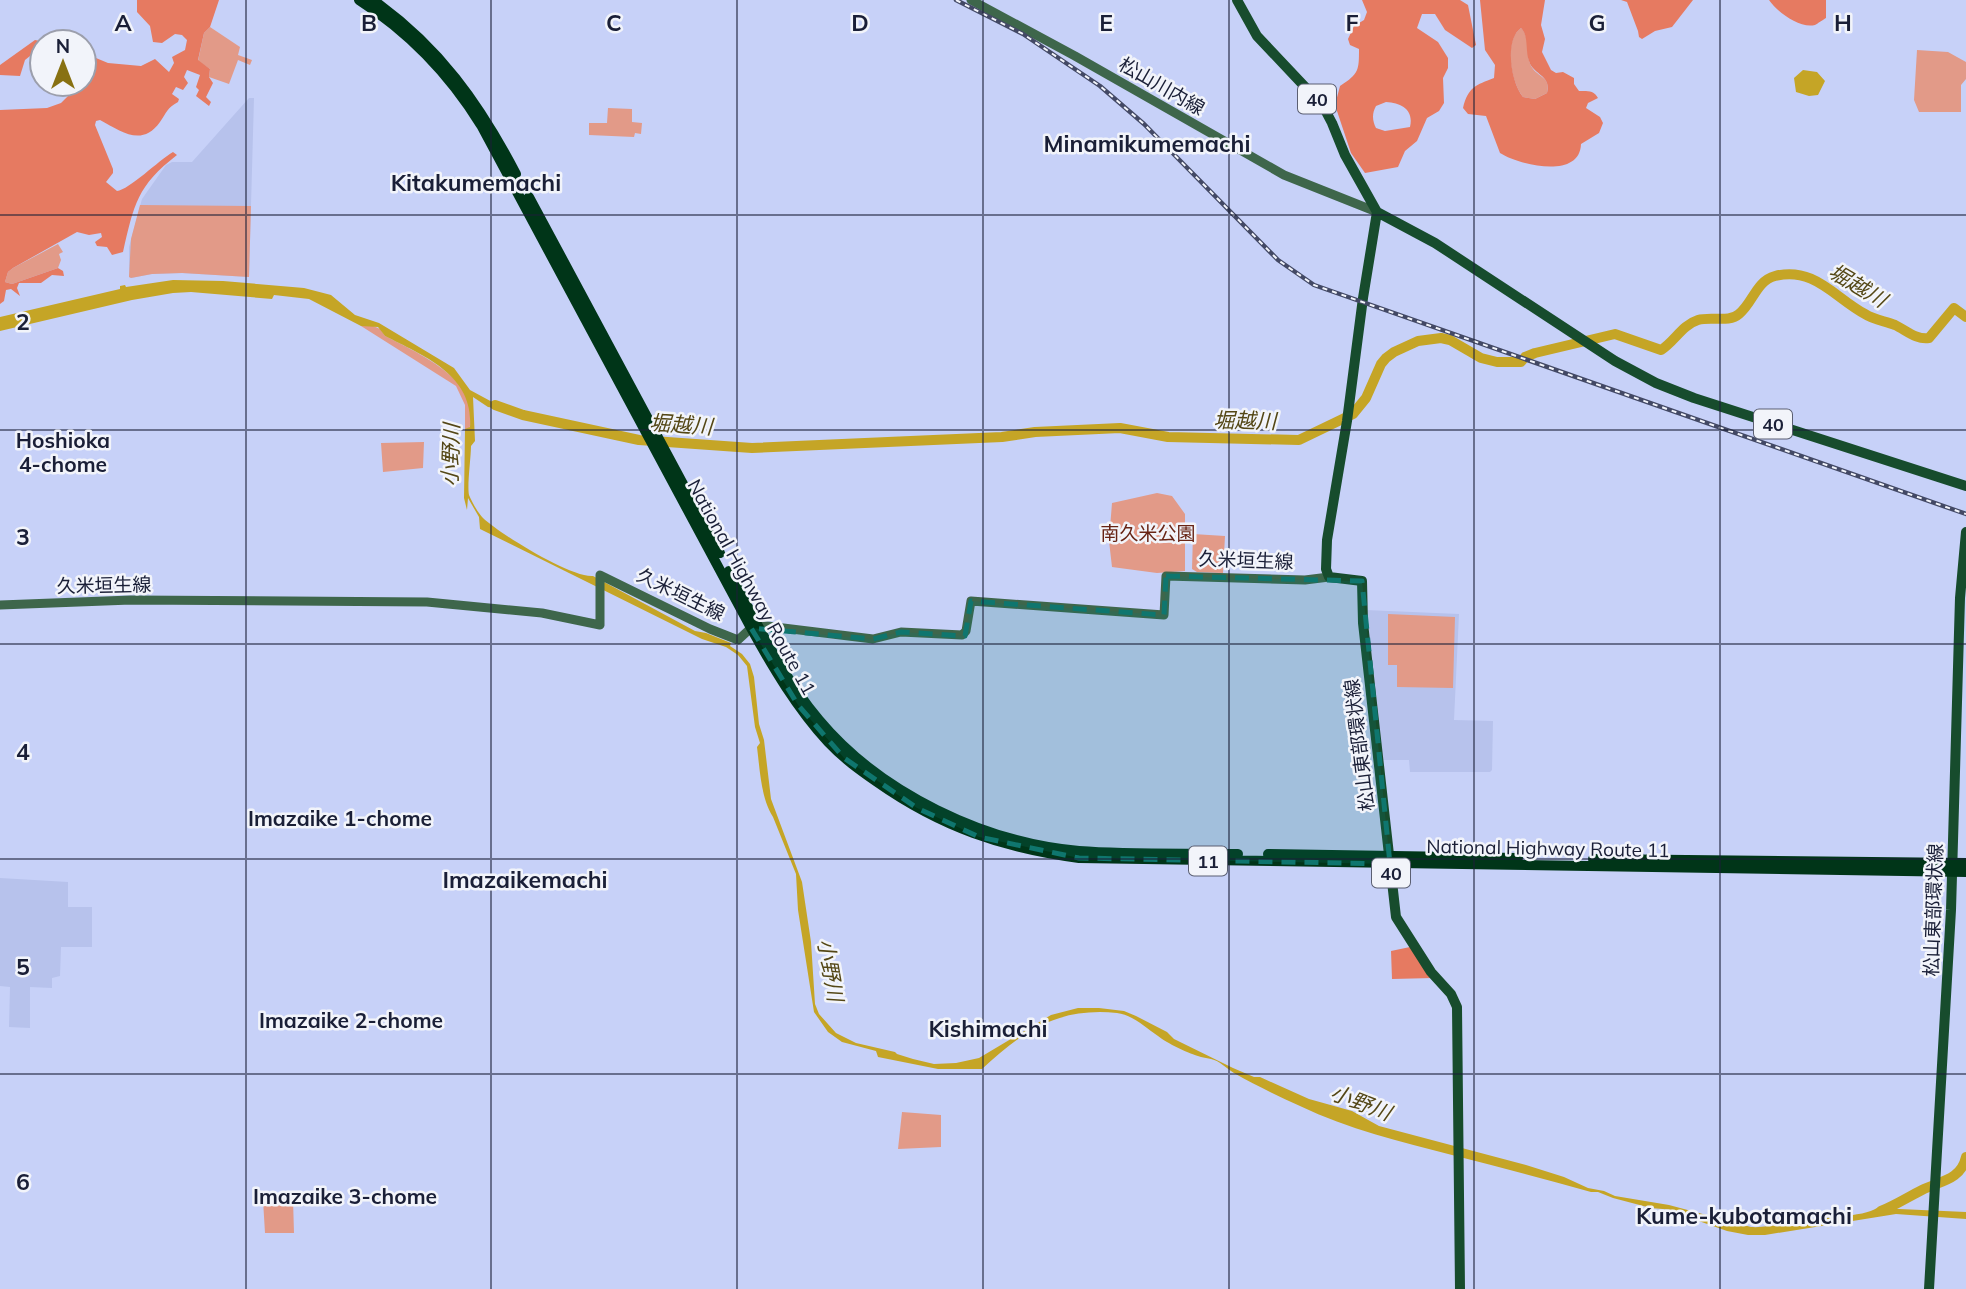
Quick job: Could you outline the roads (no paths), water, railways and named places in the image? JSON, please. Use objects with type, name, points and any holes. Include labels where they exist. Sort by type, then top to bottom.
[{"type":"highway","name":"National Highway Route 11","points":[[359,0],[399,29],[430,58],[467,103],[495,149],[798,705],[844,758],[917,808],[979,837],[1037,853],[1079,858],[1952,867],[1966,863]]},
{"type":"highway","name":"National Highway Route 11","points":[[373,0],[404,23],[436,54],[480,109],[655,441]]},
{"type":"highway","name":"National Highway Route 11","points":[[1952,867],[1966,872]]},
{"type":"main road","name":"松山川内線","points":[[971,0],[1053,43],[1284,176],[1377,212]]},
{"type":"main road","name":"40","points":[[1237,0],[1256,36],[1322,106],[1332,122],[1345,155],[1377,212],[1434,243],[1634,372],[1694,398],[1966,486]]},
{"type":"main road","points":[[1329,577],[1326,569],[1326,540],[1348,417],[1377,212]]},
{"type":"main road","name":"松山東部環状線","points":[[1928,1289],[1952,867],[1960,598],[1966,532]]},
{"type":"main road","name":"久米垣生線","points":[[0,605],[131,600],[427,603],[542,613],[600,625],[600,575],[738,640],[755,627],[767,626],[879,639],[901,632],[958,636],[966,631],[971,601],[1164,614],[1166,576],[1305,580],[1329,577]]},
{"type":"main road","name":"松山東部環状線","points":[[1329,577],[1362,581],[1363,623],[1396,918],[1432,972],[1451,994],[1457,1007],[1460,1289]]},
{"type":"waterway","name":"堀越川","points":[[495,405],[523,415],[639,440],[752,448],[1002,437],[1035,432],[1120,428],[1168,437],[1299,440],[1353,414],[1366,398],[1386,358],[1418,341],[1441,338],[1450,340],[1481,358],[1497,362],[1521,362],[1535,353],[1615,334],[1661,350],[1692,322],[1735,317],[1763,282],[1775,276],[1789,274],[1813,279],[1868,316],[1895,325],[1920,338],[1929,338],[1954,308],[1966,317]]},
{"type":"waterway","points":[[1881,1211],[1955,1175],[1960,1171],[1966,1157]]},
{"type":"railway","points":[[956,0],[1023,34],[1100,86],[1144,124],[1278,260],[1314,285],[1966,514]]},
{"type":"district","name":"Minamikumemachi","points":[[1147,143]]},
{"type":"district","name":"Kitakumemachi","points":[[476,182]]},
{"type":"district","name":"Hoshioka 4-chome","points":[[63,452]]},
{"type":"district","name":"Imazaike 1-chome","points":[[340,818]]},
{"type":"district","name":"Imazaikemachi","points":[[525,879]]},
{"type":"district","name":"Imazaike 2-chome","points":[[351,1020]]},
{"type":"district","name":"Kishimachi","points":[[988,1028]]},
{"type":"district","name":"Imazaike 3-chome","points":[[345,1196]]},
{"type":"district","name":"Kume-kubotamachi","points":[[1744,1215]]},
{"type":"water label","name":"小野川","points":[[450,455]]},
{"type":"water label","name":"小野川","points":[[831,970]]},
{"type":"water label","name":"小野川","points":[[1361,1102]]},
{"type":"park label","name":"南久米公園","points":[[1148,533]]}]
